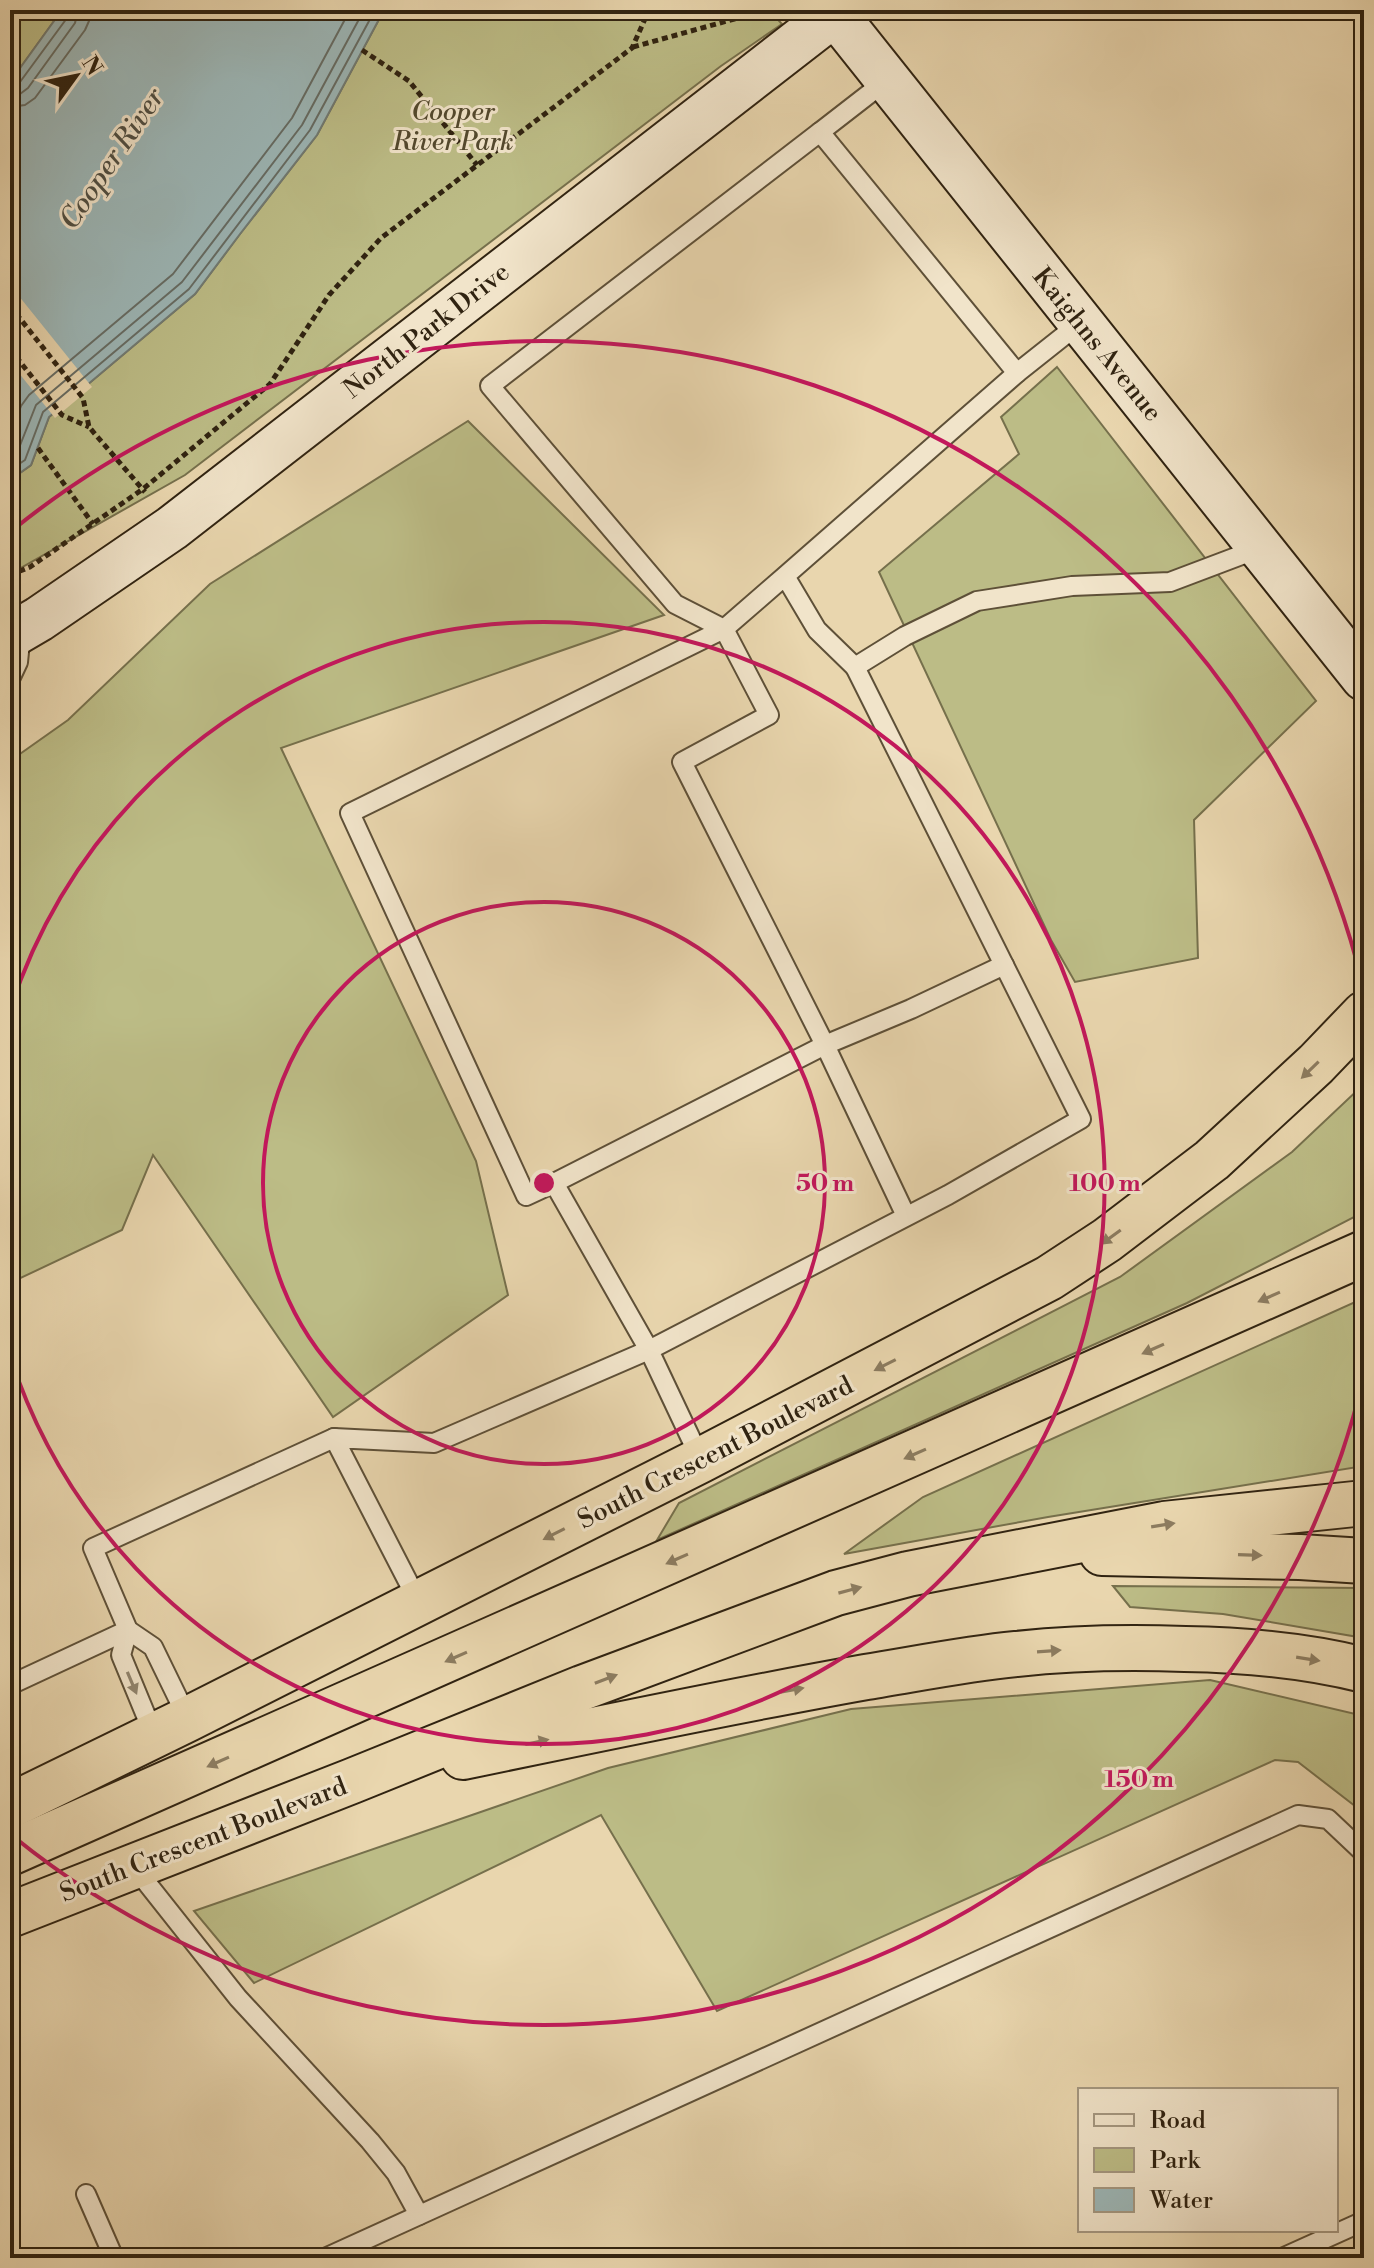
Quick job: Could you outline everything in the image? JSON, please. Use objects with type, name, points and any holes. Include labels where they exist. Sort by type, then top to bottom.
[{"type":"highway","name":"South Crescent Boulevard","points":[[10,1806],[701,1460],[1049,1278],[1107,1240],[1212,1160],[1316,1064],[1364,1014]]},
{"type":"highway","points":[[10,1853],[1364,1253]]},
{"type":"highway","name":"South Crescent Boulevard","points":[[10,1915],[582,1688],[836,1593],[908,1574],[1164,1524],[1364,1503]]},
{"type":"highway","points":[[1032,1551],[1364,1561]]},
{"type":"highway","points":[[352,1781],[793,1690],[1014,1654],[1128,1647],[1236,1650],[1306,1658],[1364,1670]]},
{"type":"street","name":"Kaighns Avenue","points":[[833,12],[1364,678]]},
{"type":"street","name":"North Park Drive","points":[[16,632],[172,528],[833,12]]},
{"type":"lane","points":[[887,80],[490,386],[675,604],[724,629],[769,715],[682,762],[825,1045],[906,1216]]},
{"type":"lane","points":[[820,132],[1017,373]]},
{"type":"lane","points":[[1004,965],[825,1045],[526,1196],[350,813],[724,629],[1017,373],[1080,322]]},
{"type":"lane","points":[[855,667],[905,636],[977,601],[1072,586],[1170,582],[1260,548]]},
{"type":"lane","points":[[171,1727],[153,1647],[128,1630],[93,1548],[334,1438],[434,1443],[649,1350],[948,1195],[1081,1119],[855,667],[817,630],[785,576]]},
{"type":"lane","points":[[10,679],[18,662],[16,632]]},
{"type":"lane","points":[[554,1183],[649,1350],[701,1460]]},
{"type":"lane","points":[[334,1438],[419,1603]]},
{"type":"lane","points":[[10,1685],[128,1630]]},
{"type":"lane","points":[[128,1630],[121,1655],[171,1727]]},
{"type":"lane","points":[[325,2258],[1298,1815],[1328,1819],[1364,1853]]},
{"type":"lane","points":[[134,1865],[238,1998],[370,2141],[396,2173],[419,2215]]},
{"type":"lane","points":[[86,2194],[114,2258]]},
{"type":"lane","points":[[1282,2258],[1364,2221]]},
{"type":"lane","points":[[10,2251],[13,2258]]},
{"type":"path","points":[[632,48],[649,10]]},
{"type":"path","points":[[10,575],[30,567],[143,489],[270,384],[329,295],[381,238],[632,48],[767,10]]},
{"type":"path","points":[[362,50],[409,81],[477,165]]},
{"type":"path","points":[[10,306],[83,398],[89,427]]},
{"type":"path","points":[[10,349],[62,415],[89,427],[172,528]]},
{"type":"path","points":[[38,448],[93,524]]},
{"type":"green space","points":[[10,10],[62,10],[10,82]]},
{"type":"green space","name":"Cooper River Park","points":[[384,10],[769,10],[782,24],[721,66],[185,475],[10,574],[10,480],[31,465],[49,417],[195,294],[317,135]]},
{"type":"green space","points":[[1057,367],[1316,701],[1194,820],[1198,958],[1075,982],[1051,940],[879,572],[1019,454],[1001,417]]},
{"type":"green space","points":[[468,421],[664,615],[281,748],[476,1161],[508,1295],[333,1417],[153,1155],[122,1230],[10,1283],[10,761],[68,720],[210,584]]},
{"type":"green space","points":[[1364,1084],[1364,1212],[1187,1303],[657,1540],[679,1503],[1120,1277],[1292,1152]]},
{"type":"green space","points":[[1364,1298],[1364,1466],[1048,1517],[844,1554],[923,1497]]},
{"type":"green space","points":[[1113,1586],[1364,1588],[1364,1638],[1223,1614],[1130,1607]]},
{"type":"green space","points":[[1210,1680],[1364,1716],[1364,1813],[1298,1762],[1275,1760],[717,2011],[601,1815],[254,1983],[194,1911],[608,1768],[851,1709]]},
{"type":"water","name":"Cooper River","points":[[62,10],[384,10],[317,135],[195,294],[49,417],[31,465],[10,480],[10,82]]},
{"type":"pier","points":[[10,285],[92,387],[55,418],[10,362]]}]
